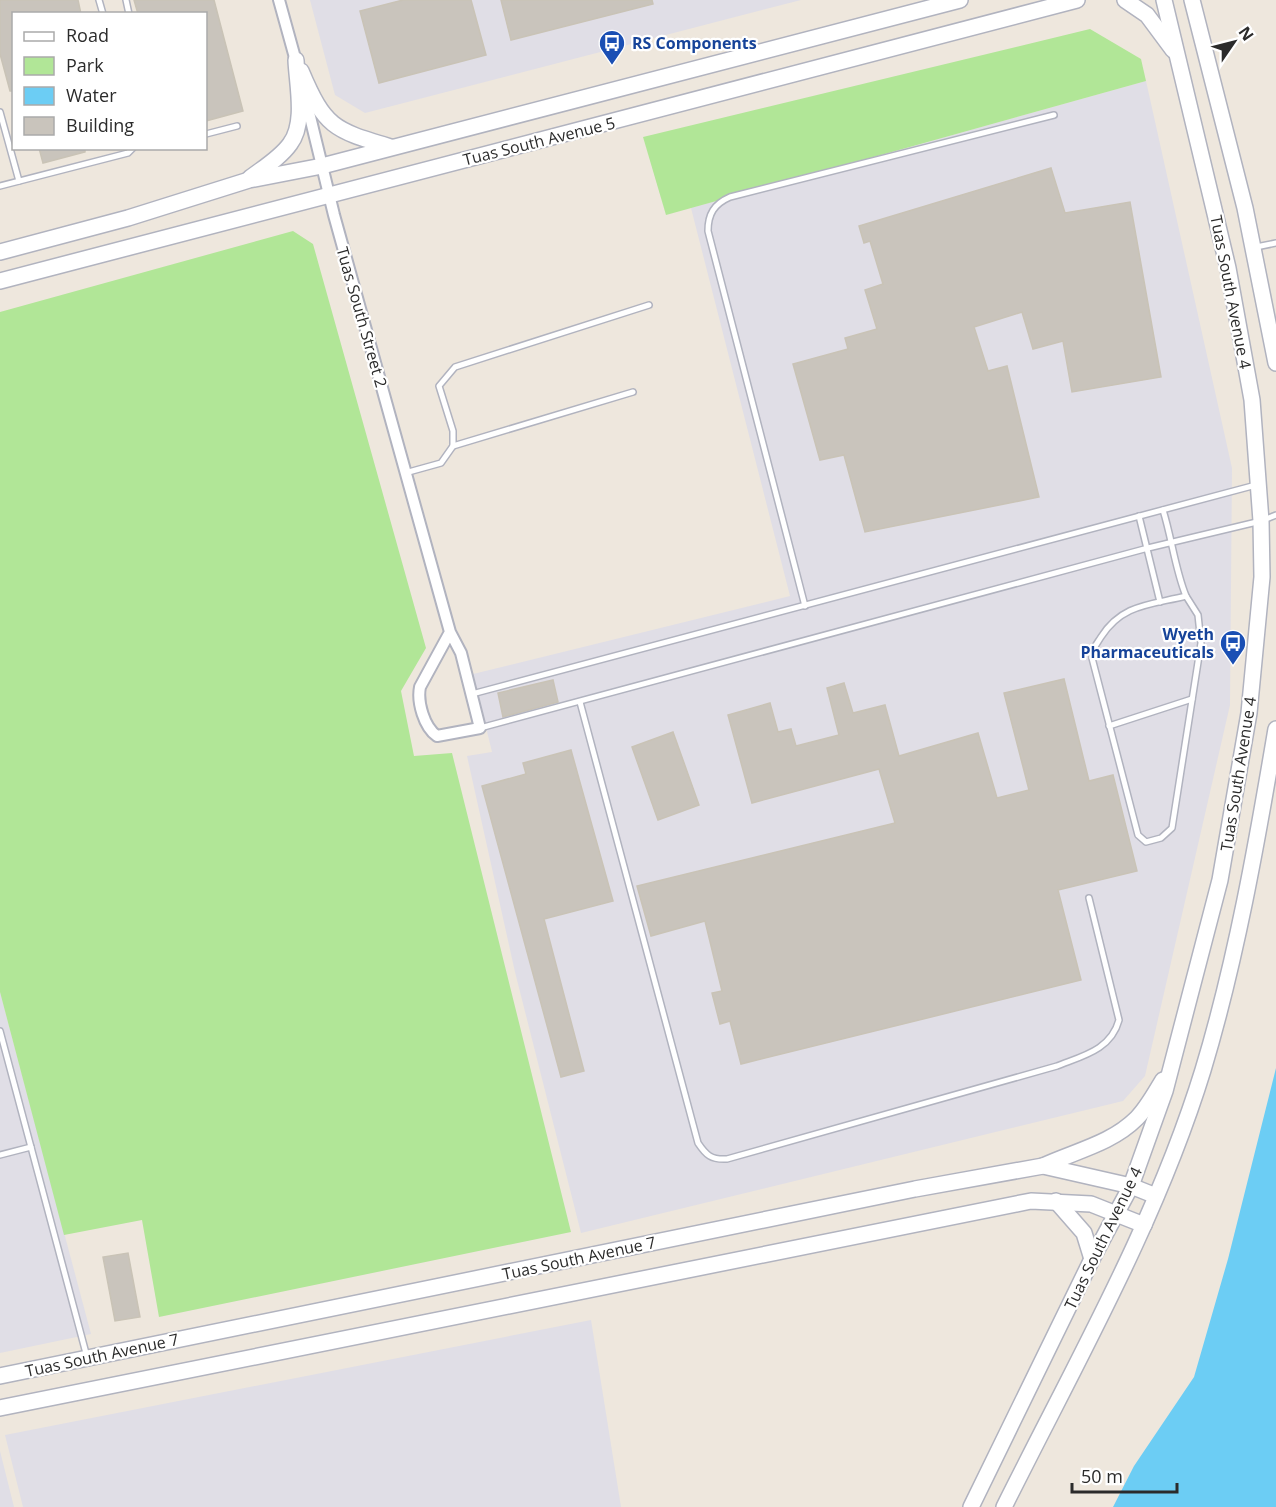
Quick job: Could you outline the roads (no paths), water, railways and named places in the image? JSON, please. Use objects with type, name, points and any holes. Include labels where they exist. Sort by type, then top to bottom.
[{"type":"street","name":"Tuas South Street 2","points":[[279,0],[296,60],[328,195],[450,632],[461,653],[480,728]]},
{"type":"street","name":"Tuas South Avenue 5","points":[[0,252],[128,218],[249,180],[322,166],[960,0]]},
{"type":"street","name":"Tuas South Avenue 5","points":[[0,281],[1077,0]]},
{"type":"street","points":[[1125,0],[1147,15],[1178,58]]},
{"type":"street","name":"Tuas South Avenue 4","points":[[971,1507],[1092,1259],[1131,1186],[1172,1068],[1220,880],[1234,812],[1249,713],[1262,577],[1259,484],[1252,400],[1230,280],[1164,0]]},
{"type":"street","name":"Tuas South Avenue 4","points":[[1192,0],[1254,248],[1276,363]]},
{"type":"street","points":[[1199,27],[1202,0]]},
{"type":"street","points":[[296,60],[316,106],[344,133],[392,147]]},
{"type":"street","points":[[249,180],[290,145],[296,134],[299,113],[296,60]]},
{"type":"street","points":[[450,632],[420,687],[418,696],[426,723],[437,736],[480,728]]},
{"type":"street","name":"Tuas South Avenue 4","points":[[1004,1507],[1144,1225],[1203,1070],[1235,941],[1276,729]]},
{"type":"street","points":[[1042,1166],[1096,1145],[1127,1127],[1139,1116],[1172,1068]]},
{"type":"street","name":"Tuas South Avenue 7","points":[[0,1376],[915,1189],[1042,1166],[1131,1186],[1156,1196]]},
{"type":"street","name":"Tuas South Avenue 7","points":[[0,1408],[1031,1201],[1091,1204],[1144,1225]]},
{"type":"street","points":[[1056,1201],[1081,1228],[1092,1259]]},
{"type":"lane","points":[[0,112],[19,181]]},
{"type":"lane","points":[[805,606],[708,231],[708,219],[721,201],[730,197],[1054,115]]},
{"type":"lane","points":[[207,134],[237,126]]},
{"type":"lane","points":[[0,186],[128,153],[131,150]]},
{"type":"lane","points":[[1254,248],[1276,243]]},
{"type":"lane","points":[[405,472],[441,463],[453,446],[453,431],[439,386],[454,367],[649,305]]},
{"type":"lane","points":[[453,446],[633,392]]},
{"type":"lane","points":[[472,694],[1259,484]]},
{"type":"lane","points":[[1163,510],[1173,542],[1180,581],[1198,615],[1201,643],[1172,828],[1161,838],[1146,842],[1138,835],[1109,726],[1092,650],[1111,621],[1139,607],[1186,596]]},
{"type":"lane","points":[[480,728],[1148,548],[1261,521],[1276,515]]},
{"type":"lane","points":[[1139,516],[1160,602]]},
{"type":"lane","points":[[1109,726],[1192,699]]},
{"type":"lane","points":[[580,702],[698,1143],[706,1155],[715,1160],[727,1159],[1045,1070],[1097,1050],[1116,1031],[1119,1020],[1089,898]]},
{"type":"lane","points":[[0,1031],[87,1359]]},
{"type":"lane","points":[[0,1155],[31,1147]]},
{"type":"water","points":[[1276,1068],[1276,1507],[1113,1507],[1134,1466],[1194,1377],[1228,1259]]},
{"type":"place","name":"RS Components","points":[[612,66]]},
{"type":"place","name":"Wyeth Pharmaceuticals","points":[[1233,666]]}]
